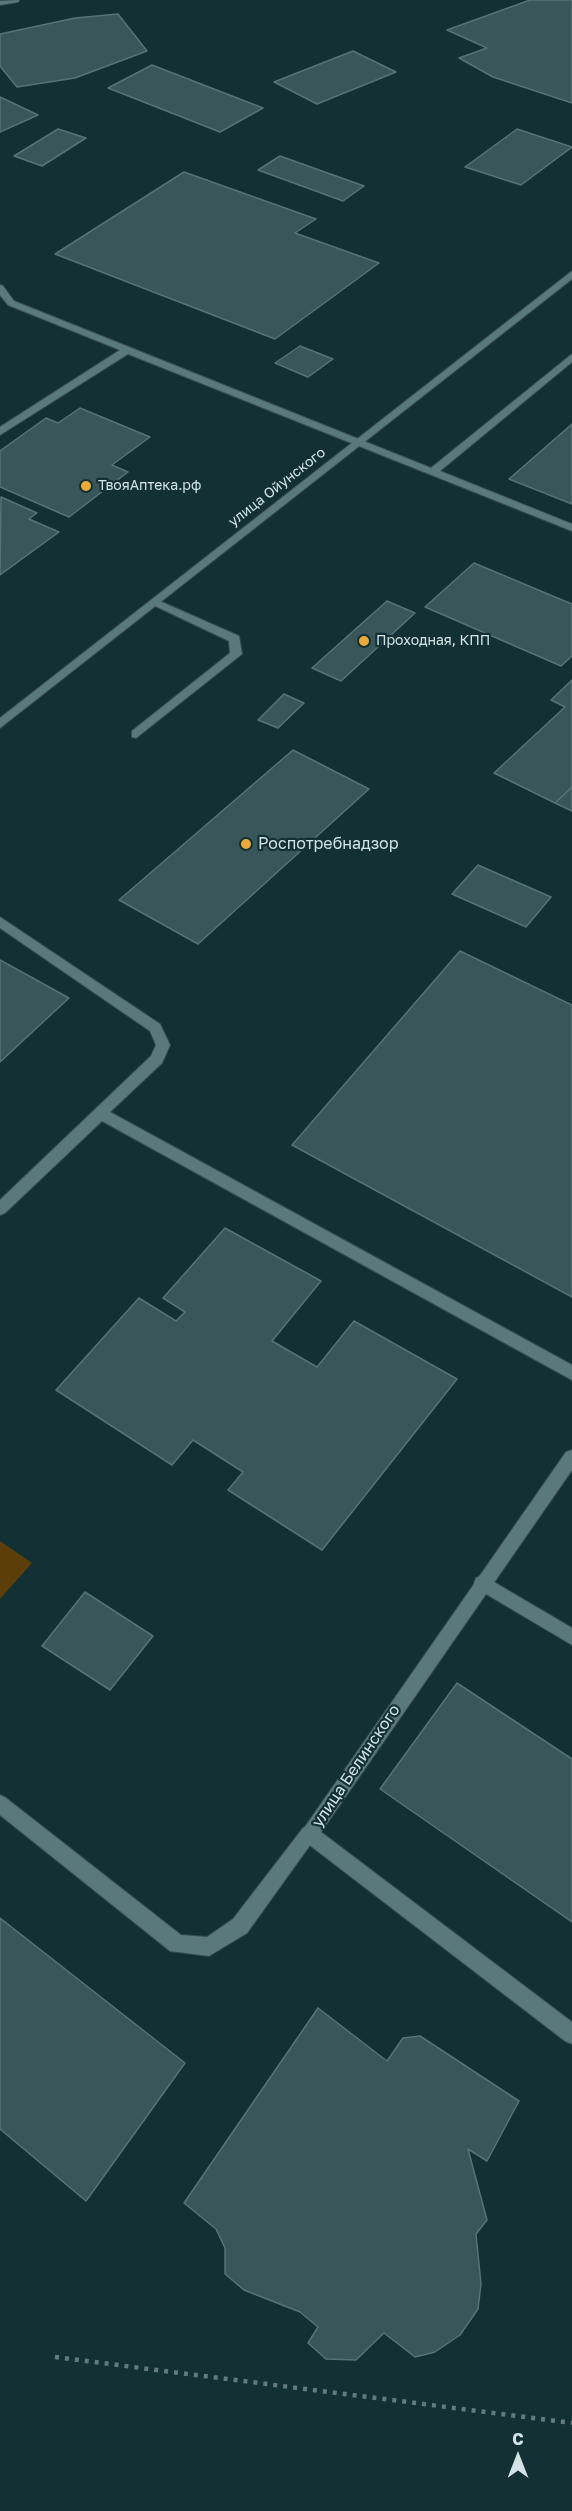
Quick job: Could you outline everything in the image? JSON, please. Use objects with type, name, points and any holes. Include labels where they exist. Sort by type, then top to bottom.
[{"type":"main road","points":[[0,3],[15,0]]},
{"type":"main road","name":"улица Ойунского","points":[[0,724],[572,274]]},
{"type":"main road","points":[[0,288],[11,303],[572,528]]},
{"type":"main road","points":[[0,309],[11,303]]},
{"type":"main road","points":[[0,432],[127,350]]},
{"type":"main road","points":[[432,472],[572,357]]},
{"type":"main road","points":[[136,734],[236,654],[235,639],[155,602]]},
{"type":"main road","points":[[0,922],[155,1028],[163,1045],[157,1059],[0,1209]]},
{"type":"main road","points":[[100,1113],[572,1373]]},
{"type":"main road","name":"улица Белинского","points":[[572,1457],[309,1834],[572,2034]]},
{"type":"main road","points":[[482,1583],[572,1637]]},
{"type":"main road","points":[[0,1804],[177,1944],[209,1947],[240,1926],[309,1834]]},
{"type":"path","points":[[55,2357],[572,2423]]},
{"type":"shaded area","points":[[0,1541],[32,1563],[0,1599]]},
{"type":"building","points":[[530,0],[572,0],[572,103],[493,77],[459,58],[487,48],[447,30]]},
{"type":"building","points":[[118,14],[147,51],[75,78],[17,87],[0,66],[0,34],[75,18]]},
{"type":"building","points":[[353,51],[396,72],[317,104],[274,82]]},
{"type":"building","points":[[152,65],[263,108],[220,132],[108,88]]},
{"type":"building","points":[[0,97],[38,115],[0,132]]},
{"type":"building","points":[[58,129],[86,138],[42,166],[14,156]]},
{"type":"building","points":[[517,129],[572,147],[521,185],[465,167]]},
{"type":"building","points":[[280,156],[364,186],[343,201],[258,170]]},
{"type":"building","points":[[184,172],[316,219],[295,233],[379,263],[275,339],[55,254]]},
{"type":"building","points":[[300,346],[333,359],[308,377],[275,363]]},
{"type":"building","points":[[80,408],[150,437],[112,465],[128,472],[69,517],[0,487],[0,451],[46,418],[58,423]]},
{"type":"building","points":[[572,424],[572,504],[509,479]]},
{"type":"building","points":[[1,497],[37,513],[29,519],[59,532],[0,575]]},
{"type":"building","points":[[474,563],[572,604],[572,656],[561,666],[425,607]]},
{"type":"building","name":"Проходная, КПП","points":[[387,601],[415,613],[341,681],[312,668]]},
{"type":"building","points":[[572,680],[572,787],[555,803],[494,773],[565,707],[551,700]]},
{"type":"building","points":[[284,694],[304,703],[278,728],[258,720]]},
{"type":"building","name":"Роспотребнадзор","points":[[293,750],[369,789],[198,944],[119,900]]},
{"type":"building","points":[[572,787],[572,811],[555,803]]},
{"type":"building","points":[[478,865],[551,897],[526,927],[452,894]]},
{"type":"building","points":[[460,951],[572,1005],[572,1297],[292,1145]]},
{"type":"building","points":[[0,960],[69,998],[0,1062]]},
{"type":"building","points":[[225,1228],[321,1281],[272,1341],[317,1367],[354,1321],[457,1379],[322,1550],[228,1490],[243,1472],[193,1440],[172,1465],[56,1390],[139,1298],[176,1321],[185,1312],[163,1298]]},
{"type":"building","points":[[85,1592],[153,1636],[110,1690],[42,1646]]},
{"type":"building","points":[[457,1683],[572,1759],[572,1922],[380,1789]]},
{"type":"building","points":[[0,1918],[185,2063],[86,2201],[0,2129]]},
{"type":"building","points":[[318,2008],[387,2061],[403,2038],[420,2036],[519,2101],[487,2161],[468,2149],[487,2220],[476,2234],[481,2284],[478,2309],[460,2335],[435,2352],[415,2357],[384,2333],[356,2360],[326,2359],[308,2343],[318,2327],[300,2312],[244,2290],[225,2274],[225,2248],[216,2229],[184,2203]]},
{"type":"place","name":"ТвояАптека.рф","points":[[86,486]]},
{"type":"place","name":"Проходная, КПП","points":[[364,641]]},
{"type":"place","name":"Роспотребнадзор","points":[[246,844]]}]
